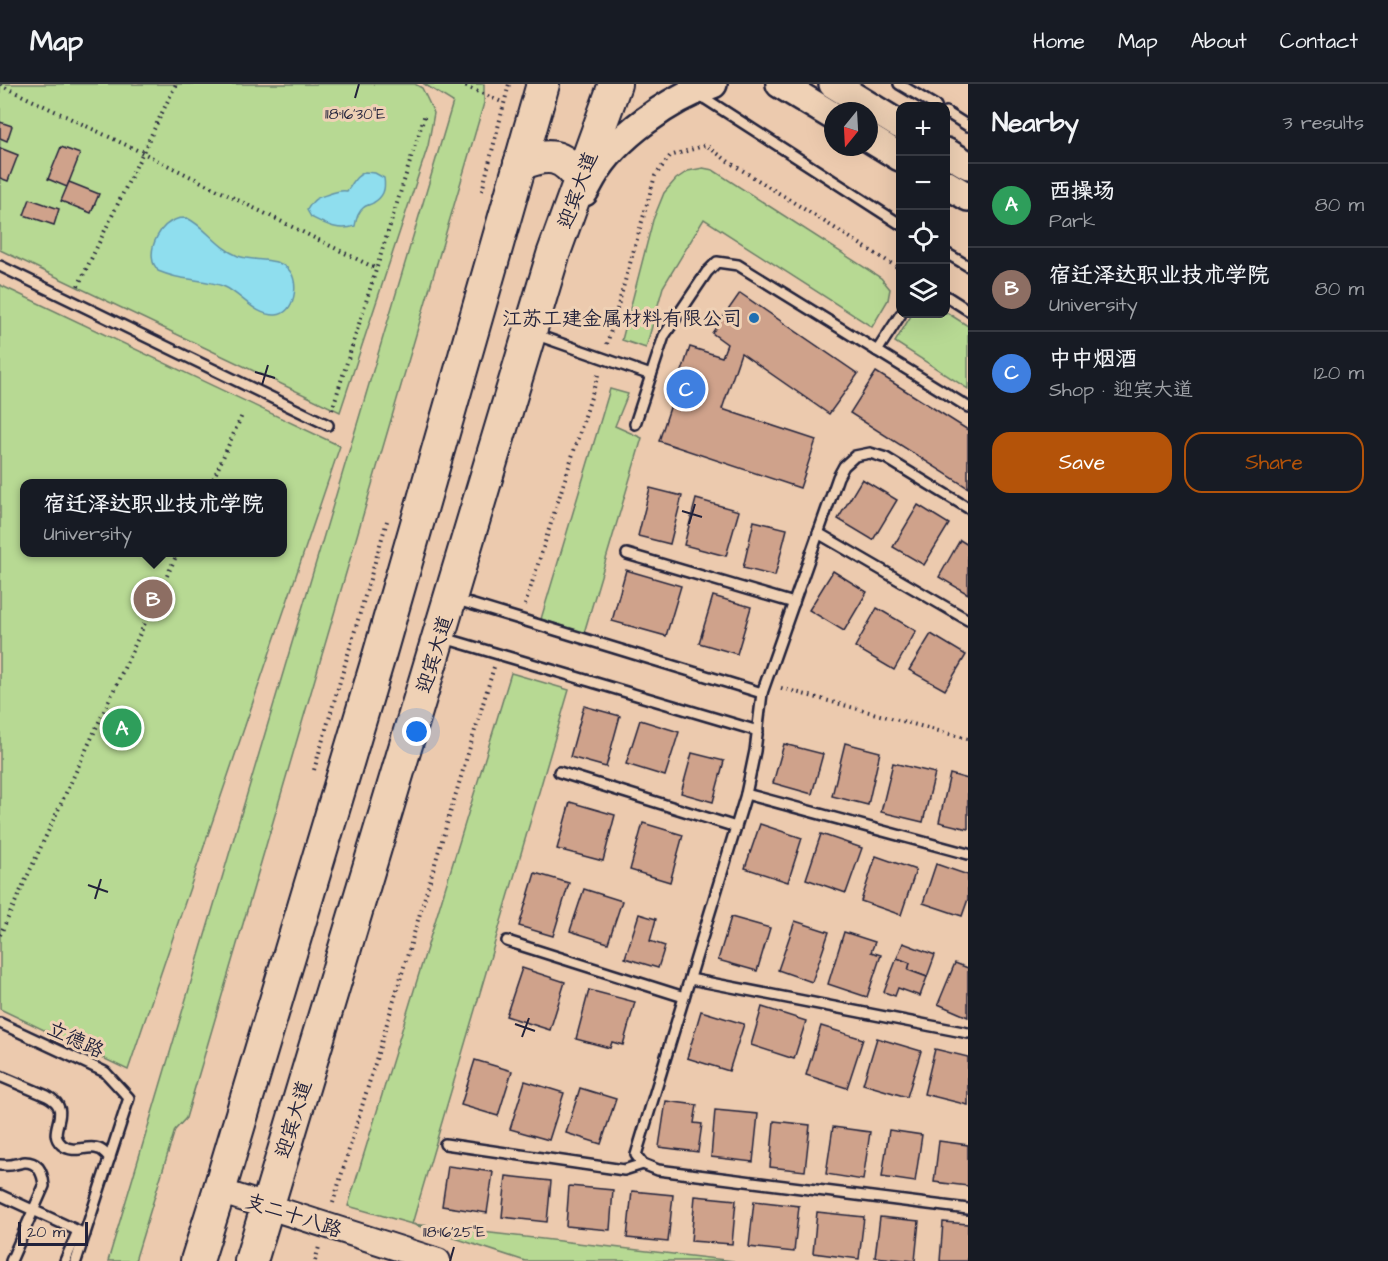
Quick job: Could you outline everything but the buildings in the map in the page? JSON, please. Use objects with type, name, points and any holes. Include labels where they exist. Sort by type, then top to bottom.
[{"type":"highway","points":[[196,1261],[379,656],[543,84]]},
{"type":"highway","name":"迎宾大道","points":[[251,1261],[553,255],[615,84]]},
{"type":"highway","points":[[520,164],[535,158],[560,159],[572,167],[580,179]]},
{"type":"main road","points":[[497,243],[526,84]]},
{"type":"main road","points":[[780,84],[824,111]]},
{"type":"main road","points":[[833,84],[896,123]]},
{"type":"main road","points":[[553,255],[593,174],[616,146],[651,117],[703,87]]},
{"type":"main road","points":[[878,143],[896,154]]},
{"type":"main road","points":[[950,155],[968,165]]},
{"type":"main road","points":[[950,187],[968,197]]},
{"type":"street","name":"支二十八路","points":[[219,1191],[438,1261]]},
{"type":"lane","points":[[899,84],[929,102]]},
{"type":"lane","points":[[703,87],[896,221]]},
{"type":"lane","points":[[950,115],[968,126]]},
{"type":"lane","points":[[950,256],[968,266]]},
{"type":"lane","points":[[634,424],[664,336],[707,272],[717,262],[738,265],[968,407]]},
{"type":"lane","points":[[0,266],[328,425]]},
{"type":"lane","points":[[950,299],[968,310]]},
{"type":"lane","points":[[877,351],[898,318]]},
{"type":"lane","points":[[530,333],[651,375]]},
{"type":"lane","points":[[968,508],[886,458],[870,453],[855,456],[844,466],[838,477],[764,688],[746,794],[636,1155],[643,1164],[658,1170],[968,1209]]},
{"type":"lane","points":[[818,533],[968,620]]},
{"type":"lane","points":[[627,554],[794,603]]},
{"type":"lane","points":[[450,598],[520,620],[764,688]]},
{"type":"lane","points":[[439,636],[758,731]]},
{"type":"lane","points":[[559,772],[736,827]]},
{"type":"lane","points":[[746,794],[968,854]]},
{"type":"lane","points":[[507,941],[684,997]]},
{"type":"lane","points":[[690,979],[968,1033]]},
{"type":"lane","name":"立德路","points":[[0,1023],[105,1072],[129,1098],[110,1158]]},
{"type":"lane","points":[[0,1076],[47,1096],[58,1104],[60,1113],[55,1135],[64,1147],[80,1150],[101,1149],[110,1158],[81,1233],[65,1261]]},
{"type":"lane","points":[[445,1144],[624,1170],[643,1164]]},
{"type":"lane","points":[[0,1165],[24,1162],[34,1164],[41,1170],[44,1186],[10,1261]]},
{"type":"lane","points":[[0,1195],[81,1233]]},
{"type":"lane","points":[[76,1261],[81,1233]]},
{"type":"path","points":[[71,300],[176,84]]},
{"type":"path","points":[[460,84],[504,103]]},
{"type":"path","points":[[481,193],[509,84]]},
{"type":"path","points":[[0,85],[377,269]]},
{"type":"path","points":[[328,425],[425,114]]},
{"type":"path","points":[[520,620],[603,358],[655,176],[670,156],[706,145],[729,162],[896,266]]},
{"type":"path","points":[[212,479],[243,413]]},
{"type":"path","points":[[312,777],[389,513]]},
{"type":"path","points":[[0,935],[176,557]]},
{"type":"path","points":[[315,1261],[498,653]]},
{"type":"path","points":[[764,688],[968,739]]},
{"type":"green space","points":[[0,84],[415,84],[422,88],[434,113],[428,146],[340,412],[0,250]]},
{"type":"green space","points":[[424,84],[484,84],[484,103],[186,1118],[175,1130],[135,1261],[108,1261],[453,102]]},
{"type":"green space","points":[[703,168],[713,170],[881,278],[890,289],[888,300],[872,327],[704,219],[663,287],[646,348],[622,340],[653,220],[664,193],[676,179],[688,171]]},
{"type":"green space","points":[[0,285],[340,446],[128,1070],[0,1009]]},
{"type":"green space","points":[[950,315],[968,326],[968,389],[895,342],[910,318],[950,318]]},
{"type":"green space","points":[[610,389],[628,394],[615,426],[642,438],[584,633],[541,619]]},
{"type":"green space","points":[[511,673],[569,690],[412,1224],[348,1206]]},
{"type":"green space","points":[[412,1224],[734,1261],[525,1261]]},
{"type":"water","points":[[365,172],[375,173],[384,178],[385,186],[379,198],[361,210],[355,226],[338,228],[311,217],[307,210],[315,200],[338,191],[347,191],[356,178]]},
{"type":"water","points":[[187,218],[230,252],[244,258],[272,261],[289,270],[295,289],[288,309],[276,315],[268,314],[255,309],[221,285],[158,271],[152,256],[157,236],[171,222]]},
{"type":"place","name":"江苏工建金属材料有限公司","points":[[754,318]]},
{"type":"place","name":"中中烟酒","points":[[686,389]]},
{"type":"place","name":"宿迁泽达职业技术学院","points":[[153,599]]},
{"type":"place","name":"西操场","points":[[122,728]]}]
